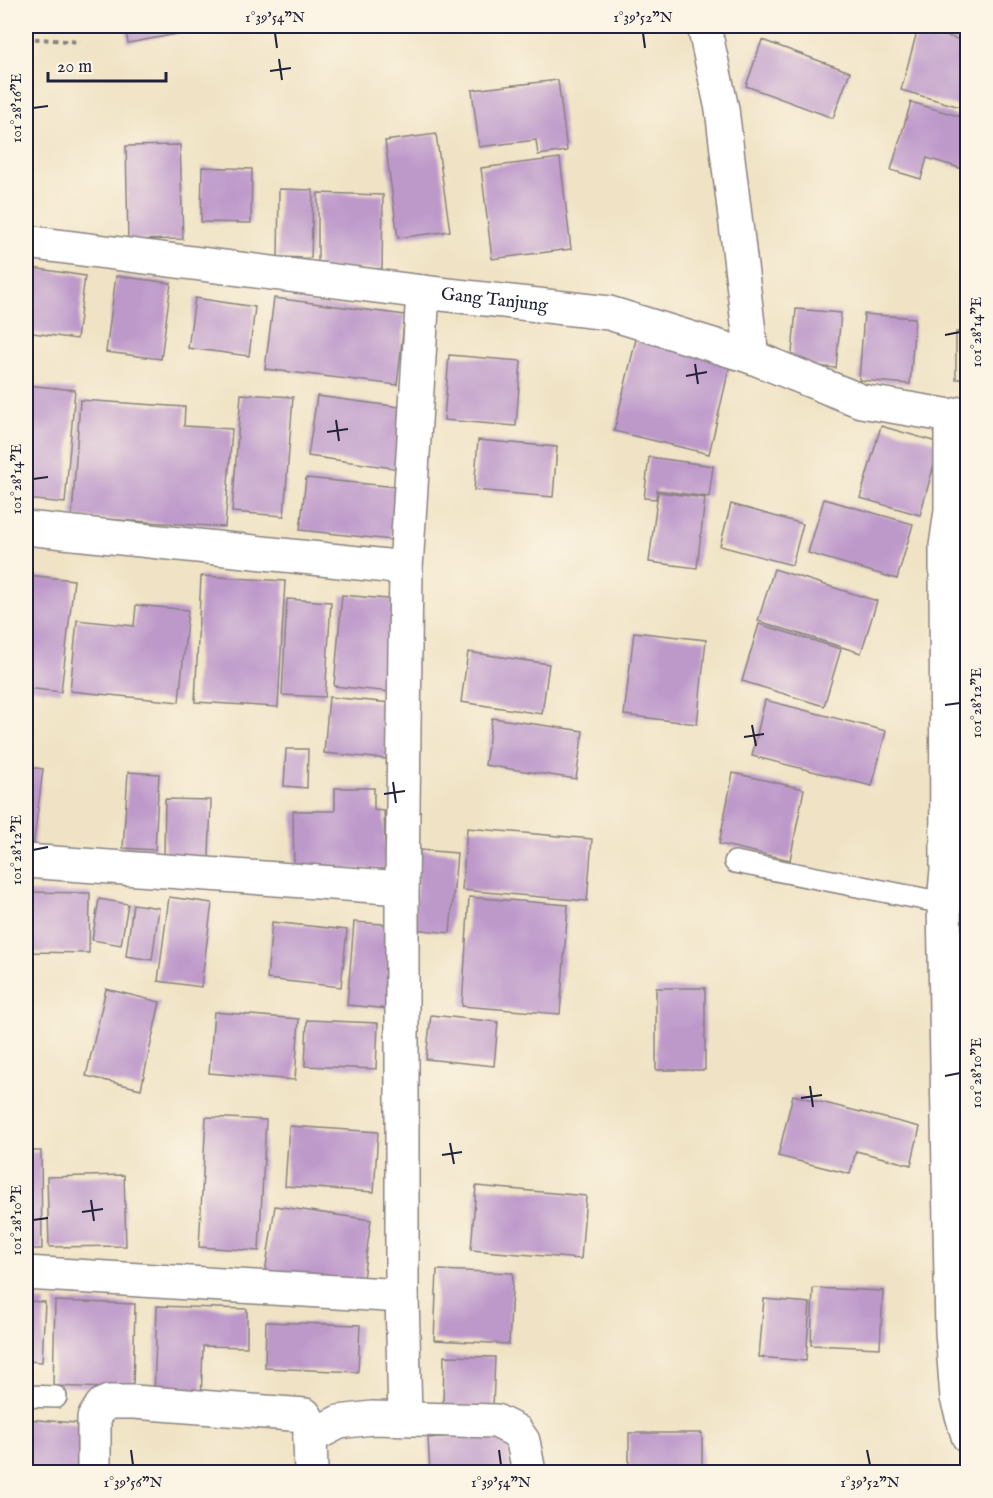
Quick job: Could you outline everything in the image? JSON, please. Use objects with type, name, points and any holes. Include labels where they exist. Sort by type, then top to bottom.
[{"type":"street","points":[[704,26],[722,110],[752,357]]},
{"type":"street","name":"Gang Tanjung","points":[[26,242],[609,313],[752,357],[861,401],[959,414]]},
{"type":"street","points":[[405,1418],[402,1296],[402,888],[406,568],[423,292]]},
{"type":"street","points":[[959,414],[951,511],[957,547],[957,871],[945,903],[952,1332],[957,1398],[968,1436]]},
{"type":"street","points":[[26,528],[406,568]]},
{"type":"street","points":[[26,861],[402,888]]},
{"type":"street","points":[[26,1273],[402,1296]]},
{"type":"street","points":[[94,1473],[94,1418],[102,1405],[109,1402],[305,1415],[310,1423],[311,1473]]},
{"type":"street","points":[[310,1437],[339,1422],[352,1419],[496,1421],[516,1431],[523,1441],[528,1473]]},
{"type":"lane","points":[[735,862],[945,903]]},
{"type":"lane","points":[[26,1396],[56,1397]]},
{"type":"path","points":[[26,38],[80,42]]},
{"type":"building","points":[[125,26],[208,26],[209,28],[128,43]]},
{"type":"building","points":[[918,28],[968,42],[967,109],[901,90]]},
{"type":"building","points":[[762,40],[850,72],[833,118],[746,86]]},
{"type":"building","points":[[558,80],[567,151],[538,155],[536,140],[479,147],[472,90]]},
{"type":"building","points":[[911,102],[968,119],[968,152],[963,169],[927,158],[921,179],[891,170]]},
{"type":"building","points":[[436,134],[450,231],[398,238],[385,141]]},
{"type":"building","points":[[180,145],[183,239],[128,240],[126,146]]},
{"type":"building","points":[[560,158],[571,249],[492,259],[481,168]]},
{"type":"building","points":[[202,167],[252,169],[251,223],[201,222]]},
{"type":"building","points":[[279,189],[313,190],[311,258],[278,257]]},
{"type":"building","points":[[318,193],[383,195],[382,269],[318,268]]},
{"type":"building","points":[[26,267],[85,276],[77,339],[26,332]]},
{"type":"building","points":[[116,276],[171,283],[161,359],[106,352]]},
{"type":"building","points":[[195,298],[255,307],[249,356],[188,348]]},
{"type":"building","points":[[274,298],[405,315],[397,385],[265,369]]},
{"type":"building","points":[[796,309],[841,313],[836,368],[791,364]]},
{"type":"building","points":[[864,314],[915,318],[910,384],[859,380]]},
{"type":"building","points":[[956,332],[968,333],[968,379],[956,379]]},
{"type":"building","points":[[636,339],[731,361],[709,454],[614,431]]},
{"type":"building","points":[[449,355],[521,361],[516,426],[444,420]]},
{"type":"building","points":[[26,385],[75,390],[65,503],[26,499]]},
{"type":"building","points":[[241,394],[293,397],[284,516],[232,512]]},
{"type":"building","points":[[317,396],[407,408],[400,469],[308,456]]},
{"type":"building","points":[[80,400],[185,407],[184,426],[232,429],[225,527],[72,517]]},
{"type":"building","points":[[881,426],[940,443],[920,515],[860,498]]},
{"type":"building","points":[[478,440],[557,447],[553,497],[474,490]]},
{"type":"building","points":[[649,457],[713,466],[709,497],[657,490],[656,499],[644,498]]},
{"type":"building","points":[[306,478],[397,487],[391,540],[300,530]]},
{"type":"building","points":[[658,492],[705,498],[697,568],[649,562]]},
{"type":"building","points":[[824,499],[913,524],[897,579],[808,553]]},
{"type":"building","points":[[731,504],[803,524],[792,565],[720,546]]},
{"type":"building","points":[[774,569],[877,601],[861,653],[758,621]]},
{"type":"building","points":[[26,575],[74,580],[61,692],[26,688]]},
{"type":"building","points":[[201,576],[285,581],[278,707],[195,702]]},
{"type":"building","points":[[342,595],[398,600],[391,692],[334,686]]},
{"type":"building","points":[[287,599],[331,602],[325,697],[282,695]]},
{"type":"building","points":[[136,605],[188,610],[179,702],[70,691],[77,620],[134,626]]},
{"type":"building","points":[[759,624],[841,649],[824,706],[742,681]]},
{"type":"building","points":[[634,632],[706,640],[697,724],[624,715]]},
{"type":"building","points":[[468,652],[549,664],[542,714],[461,702]]},
{"type":"building","points":[[329,697],[391,703],[386,759],[324,753]]},
{"type":"building","points":[[765,700],[886,731],[872,786],[752,756]]},
{"type":"building","points":[[492,718],[583,731],[576,779],[485,765]]},
{"type":"building","points":[[286,749],[308,749],[307,788],[284,786]]},
{"type":"building","points":[[26,767],[43,769],[33,848],[26,847]]},
{"type":"building","points":[[128,772],[159,774],[155,850],[123,848]]},
{"type":"building","points":[[733,773],[804,789],[790,860],[719,844]]},
{"type":"building","points":[[335,788],[374,788],[374,810],[384,811],[386,869],[294,870],[293,811],[335,811]]},
{"type":"building","points":[[165,799],[211,800],[209,857],[164,856]]},
{"type":"building","points":[[964,807],[968,807],[968,856],[962,856]]},
{"type":"building","points":[[467,828],[592,839],[587,901],[462,890]]},
{"type":"building","points":[[420,850],[457,853],[450,933],[413,929]]},
{"type":"building","points":[[26,892],[90,893],[89,953],[26,952]]},
{"type":"building","points":[[169,897],[212,903],[201,987],[158,981]]},
{"type":"building","points":[[469,897],[568,905],[560,1014],[462,1006]]},
{"type":"building","points":[[99,899],[128,904],[121,945],[92,940]]},
{"type":"building","points":[[133,904],[159,908],[152,960],[126,956]]},
{"type":"building","points":[[272,922],[347,930],[341,987],[267,979]]},
{"type":"building","points":[[354,922],[397,925],[390,1009],[347,1005]]},
{"type":"building","points":[[656,988],[705,988],[705,1070],[656,1070]]},
{"type":"building","points":[[106,989],[160,1002],[141,1089],[86,1076]]},
{"type":"building","points":[[214,1012],[299,1019],[295,1080],[209,1073]]},
{"type":"building","points":[[431,1015],[498,1022],[494,1066],[426,1059]]},
{"type":"building","points":[[307,1020],[378,1023],[376,1069],[305,1066]]},
{"type":"building","points":[[793,1095],[920,1127],[911,1165],[856,1151],[850,1174],[778,1156]]},
{"type":"building","points":[[206,1117],[266,1120],[259,1251],[199,1247]]},
{"type":"building","points":[[289,1126],[378,1132],[374,1192],[285,1186]]},
{"type":"building","points":[[26,1151],[41,1151],[42,1249],[26,1249]]},
{"type":"building","points":[[124,1175],[126,1246],[49,1247],[47,1177]]},
{"type":"building","points":[[476,1186],[586,1196],[581,1259],[471,1250]]},
{"type":"building","points":[[275,1206],[371,1220],[362,1286],[265,1273]]},
{"type":"building","points":[[437,1270],[513,1273],[509,1344],[434,1340]]},
{"type":"building","points":[[813,1288],[883,1291],[880,1348],[811,1345]]},
{"type":"building","points":[[764,1299],[810,1303],[806,1361],[759,1357]]},
{"type":"building","points":[[26,1301],[45,1302],[42,1362],[26,1361]]},
{"type":"building","points":[[55,1301],[135,1304],[133,1389],[53,1386]]},
{"type":"building","points":[[157,1306],[247,1309],[247,1347],[203,1346],[201,1401],[154,1399]]},
{"type":"building","points":[[266,1322],[360,1325],[358,1372],[265,1368]]},
{"type":"building","points":[[444,1356],[495,1357],[493,1407],[443,1406]]},
{"type":"building","points":[[26,1419],[88,1424],[84,1472],[26,1472]]},
{"type":"building","points":[[508,1433],[510,1472],[430,1472],[428,1438]]},
{"type":"building","points":[[629,1433],[702,1433],[702,1472],[629,1472]]}]
